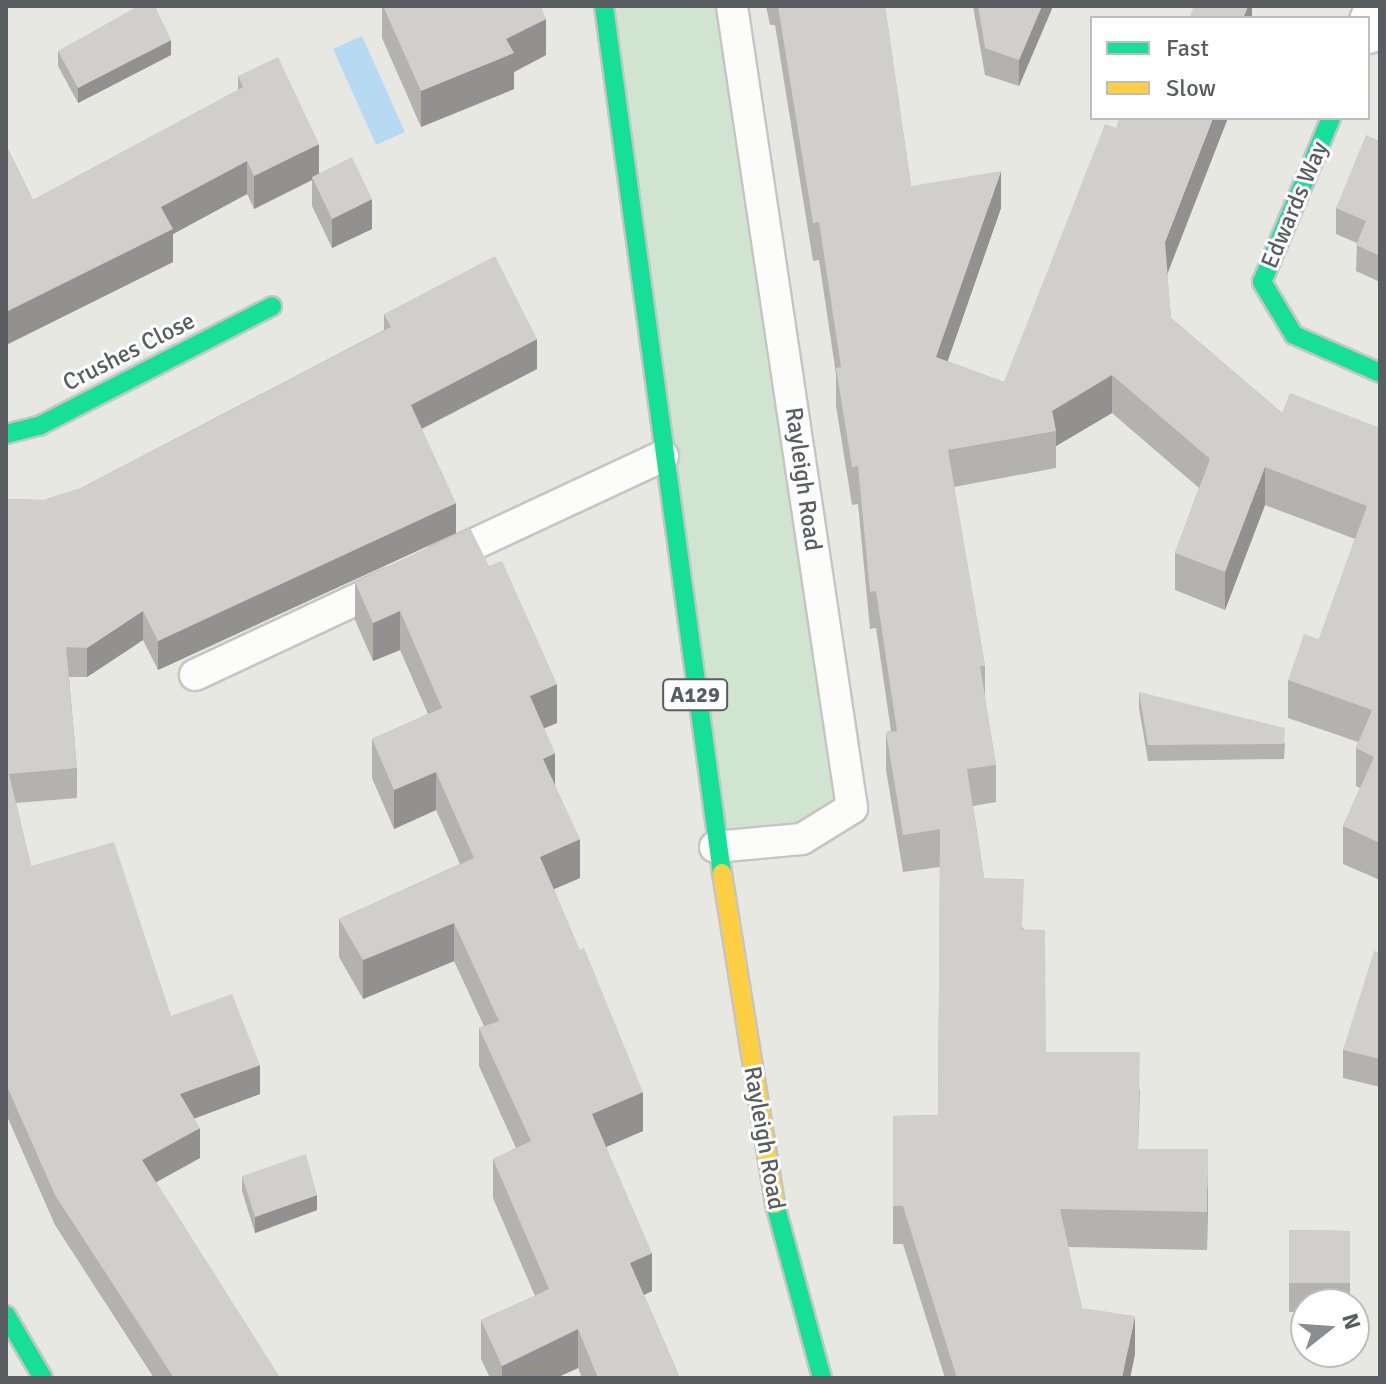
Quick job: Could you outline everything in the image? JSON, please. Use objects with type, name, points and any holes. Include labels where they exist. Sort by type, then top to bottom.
[{"type":"main road","name":"Rayleigh Road","points":[[604,6],[715,847],[779,1224],[822,1378]]},
{"type":"main road","name":"Edwards Way","points":[[1330,120],[1262,282],[1294,335],[1380,373]]},
{"type":"main road","name":"Crushes Close","points":[[6,434],[39,426],[272,306]]},
{"type":"main road","points":[[6,1315],[43,1378]]},
{"type":"street","points":[[1370,26],[1378,6]]},
{"type":"lane","name":"Rayleigh Road","points":[[715,847],[802,839],[852,808],[732,6]]},
{"type":"lane","points":[[195,675],[663,456]]},
{"type":"green space","points":[[604,6],[732,6],[852,808],[802,839],[715,847]]},
{"type":"water","points":[[362,36],[405,132],[376,145],[333,49]]},
{"type":"building","points":[[138,6],[155,6],[171,40],[78,88],[58,51]]},
{"type":"building","points":[[383,6],[541,6],[546,19],[506,39],[514,53],[421,91]]},
{"type":"building","points":[[778,6],[885,6],[911,186],[1001,171],[936,357],[1004,382],[1105,124],[1116,128],[1118,120],[1212,120],[1165,242],[1171,318],[1282,413],[1290,393],[1380,428],[1380,843],[1343,826],[1374,757],[1356,748],[1372,710],[1288,680],[1304,634],[1319,639],[1367,506],[1265,467],[1225,572],[1175,553],[1210,459],[1112,375],[1052,411],[1056,431],[948,450],[985,666],[980,666],[996,765],[967,769],[984,878],[1024,879],[1022,929],[1045,930],[1046,1052],[1140,1052],[1138,1149],[1208,1149],[1207,1212],[1060,1209],[1082,1308],[1135,1316],[1122,1378],[957,1378],[903,1206],[893,1206],[893,1116],[938,1115],[940,829],[903,835],[886,732],[897,731],[876,591],[870,592],[858,466],[852,467],[836,368],[841,367],[819,222],[813,223]]},
{"type":"building","points":[[978,6],[1042,6],[1019,60],[985,48]]},
{"type":"building","points":[[1194,6],[1248,6],[1244,16],[1190,16]]},
{"type":"building","points":[[278,57],[319,144],[254,176],[247,161],[161,207],[173,229],[6,312],[6,145],[33,200],[243,87],[238,76]]},
{"type":"building","points":[[1366,135],[1380,141],[1380,256],[1356,245],[1366,221],[1336,208]]},
{"type":"building","points":[[352,157],[372,199],[332,219],[312,177]]},
{"type":"building","points":[[495,256],[537,339],[411,405],[456,503],[158,641],[143,611],[87,648],[66,647],[77,768],[9,774],[31,866],[114,842],[171,1016],[232,994],[260,1065],[180,1094],[200,1128],[142,1160],[280,1378],[174,1378],[55,1195],[6,1084],[6,499],[44,500],[81,488],[391,327],[384,314]]},
{"type":"building","points":[[470,528],[489,566],[502,561],[557,684],[530,696],[555,753],[543,759],[580,839],[540,857],[580,950],[584,948],[643,1092],[592,1114],[652,1253],[630,1263],[680,1378],[598,1378],[578,1329],[502,1366],[481,1320],[549,1289],[493,1159],[531,1141],[479,1028],[499,1021],[454,923],[363,960],[339,919],[474,858],[436,772],[394,790],[372,739],[442,708],[400,611],[373,623],[355,582]]},
{"type":"building","points":[[1139,692],[1285,728],[1284,744],[1148,745]]},
{"type":"building","points":[[1374,951],[1380,953],[1380,1059],[1343,1050]]},
{"type":"building","points":[[306,1154],[317,1195],[255,1217],[242,1176]]},
{"type":"building","points":[[1289,1230],[1350,1231],[1350,1283],[1289,1283]]},
{"type":"traffic: fast","points":[[604,6],[722,873]]},
{"type":"traffic: fast","points":[[1330,120],[1262,282],[1294,335],[1380,373]]},
{"type":"traffic: fast","points":[[6,434],[39,426],[272,306]]},
{"type":"traffic: fast","points":[[775,1204],[822,1378]]},
{"type":"traffic: fast","points":[[6,1315],[43,1378]]},
{"type":"traffic: slow","points":[[722,873],[775,1204]]}]
